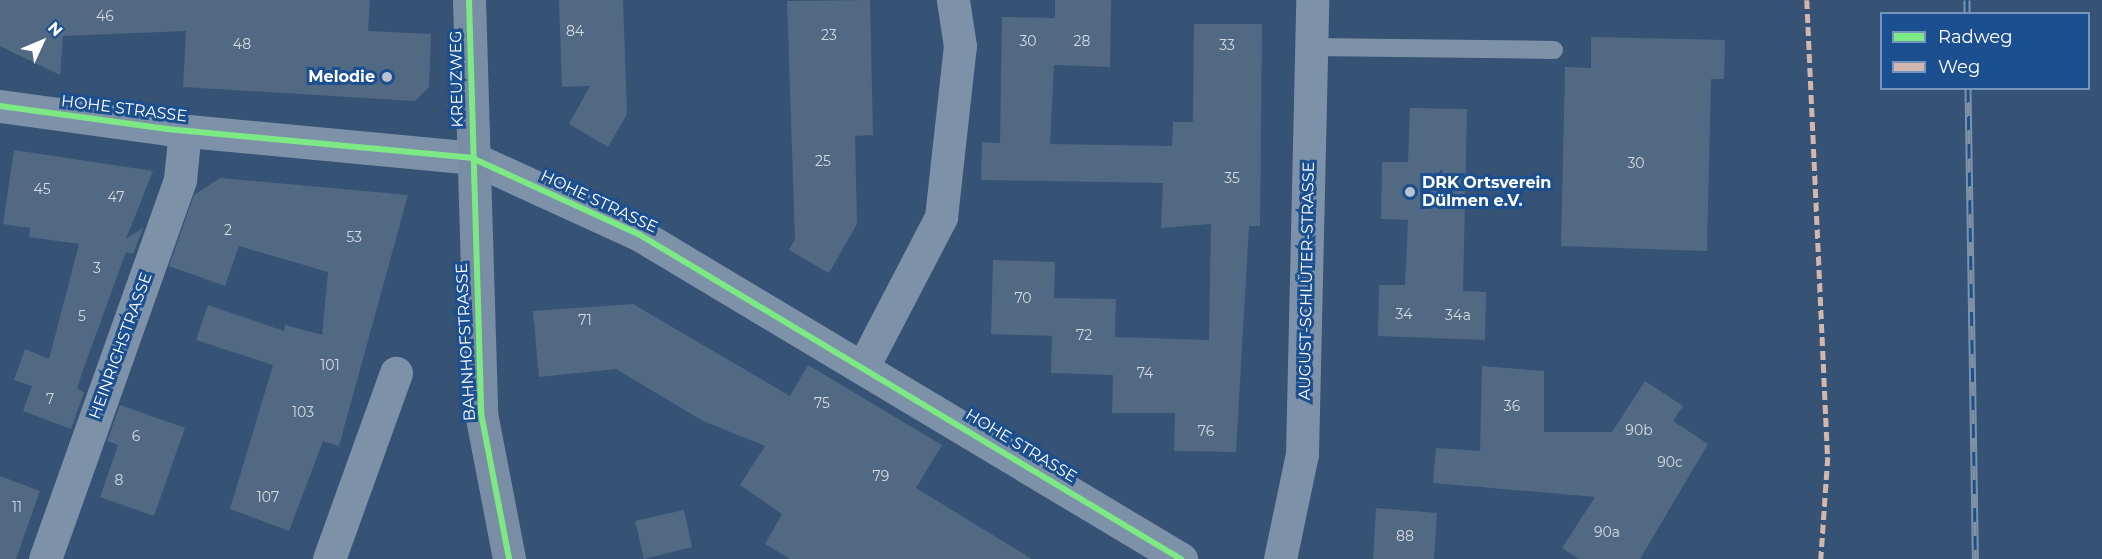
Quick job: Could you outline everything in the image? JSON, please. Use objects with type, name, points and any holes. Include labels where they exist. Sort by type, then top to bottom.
[{"type":"street","name":"KREUZWEG","points":[[469,0],[472,158]]},
{"type":"street","points":[[864,365],[942,217],[960,46],[953,0]]},
{"type":"street","name":"AUGUST-SCHLÜTER-STRASSE","points":[[1280,559],[1302,454],[1312,0]]},
{"type":"street","name":"HOHE STRASSE","points":[[0,106],[185,131],[472,158],[640,235],[864,365],[1181,559]]},
{"type":"street","name":"HEINRICHSTRASSE","points":[[45,559],[180,179],[185,131]]},
{"type":"street","name":"BAHNHOFSTRASSE","points":[[472,158],[482,413],[509,559]]},
{"type":"street","points":[[329,559],[396,373]]},
{"type":"lane","points":[[1312,47],[1554,50]]},
{"type":"building","points":[[0,0],[370,0],[368,31],[431,34],[429,87],[415,101],[183,87],[186,31],[63,36],[60,75],[0,46]]},
{"type":"building","points":[[559,0],[623,0],[627,114],[608,147],[569,124],[590,86],[562,87]]},
{"type":"building","points":[[870,0],[873,135],[855,136],[857,224],[829,273],[789,250],[795,239],[787,1]]},
{"type":"building","points":[[1055,0],[1111,0],[1110,67],[1054,65],[1050,144],[1172,146],[1173,122],[1193,122],[1194,24],[1262,24],[1260,226],[1249,226],[1236,452],[1174,451],[1175,413],[1112,413],[1113,375],[1051,373],[1052,336],[991,334],[993,260],[1055,262],[1054,298],[1116,299],[1115,337],[1209,340],[1211,224],[1161,228],[1163,183],[981,180],[982,142],[1000,143],[1002,17],[1055,18]]},
{"type":"building","points":[[1591,37],[1725,40],[1724,79],[1711,79],[1707,251],[1561,246],[1565,67],[1591,68]]},
{"type":"building","points":[[1410,108],[1467,109],[1463,291],[1486,292],[1485,340],[1378,336],[1379,285],[1405,285],[1408,220],[1381,219],[1382,162],[1408,162]]},
{"type":"building","points":[[14,150],[153,171],[126,239],[143,228],[133,254],[126,252],[82,373],[77,389],[84,392],[71,429],[23,411],[32,386],[14,380],[25,349],[49,359],[79,244],[29,237],[30,228],[3,224]]},
{"type":"building","points":[[220,178],[408,195],[339,446],[323,441],[289,531],[230,509],[273,365],[196,340],[208,305],[284,331],[285,325],[322,335],[328,272],[239,246],[225,286],[169,266],[194,195]]},
{"type":"building","points":[[633,304],[790,396],[808,365],[942,445],[916,488],[1032,559],[790,559],[765,544],[782,514],[740,485],[765,446],[703,421],[616,369],[539,377],[533,311]]},
{"type":"building","points":[[1482,366],[1544,371],[1544,432],[1612,432],[1645,381],[1683,406],[1673,421],[1708,444],[1640,559],[1579,559],[1562,548],[1595,497],[1433,483],[1436,448],[1480,451]]},
{"type":"building","points":[[120,405],[185,428],[154,516],[100,497],[118,445],[107,441]]},
{"type":"building","points":[[0,476],[40,491],[16,559],[0,559]]},
{"type":"building","points":[[1376,508],[1437,513],[1434,559],[1373,559]]},
{"type":"building","points":[[684,510],[692,547],[644,559],[635,521]]},
{"type":"railway","points":[[1967,0],[1967,12]]},
{"type":"railway","points":[[1968,90],[1975,559]]},
{"type":"marked path","points":[[1807,0],[1828,457],[1821,559]]},
{"type":"cycle path","points":[[469,0],[481,413],[509,559]]},
{"type":"cycle path","points":[[0,106],[167,129],[472,158],[640,235],[1181,559]]},
{"type":"place","name":"Melodie","points":[[387,77]]},
{"type":"place","name":"DRK Ortsverein Dülmen e.V.","points":[[1410,192]]}]
